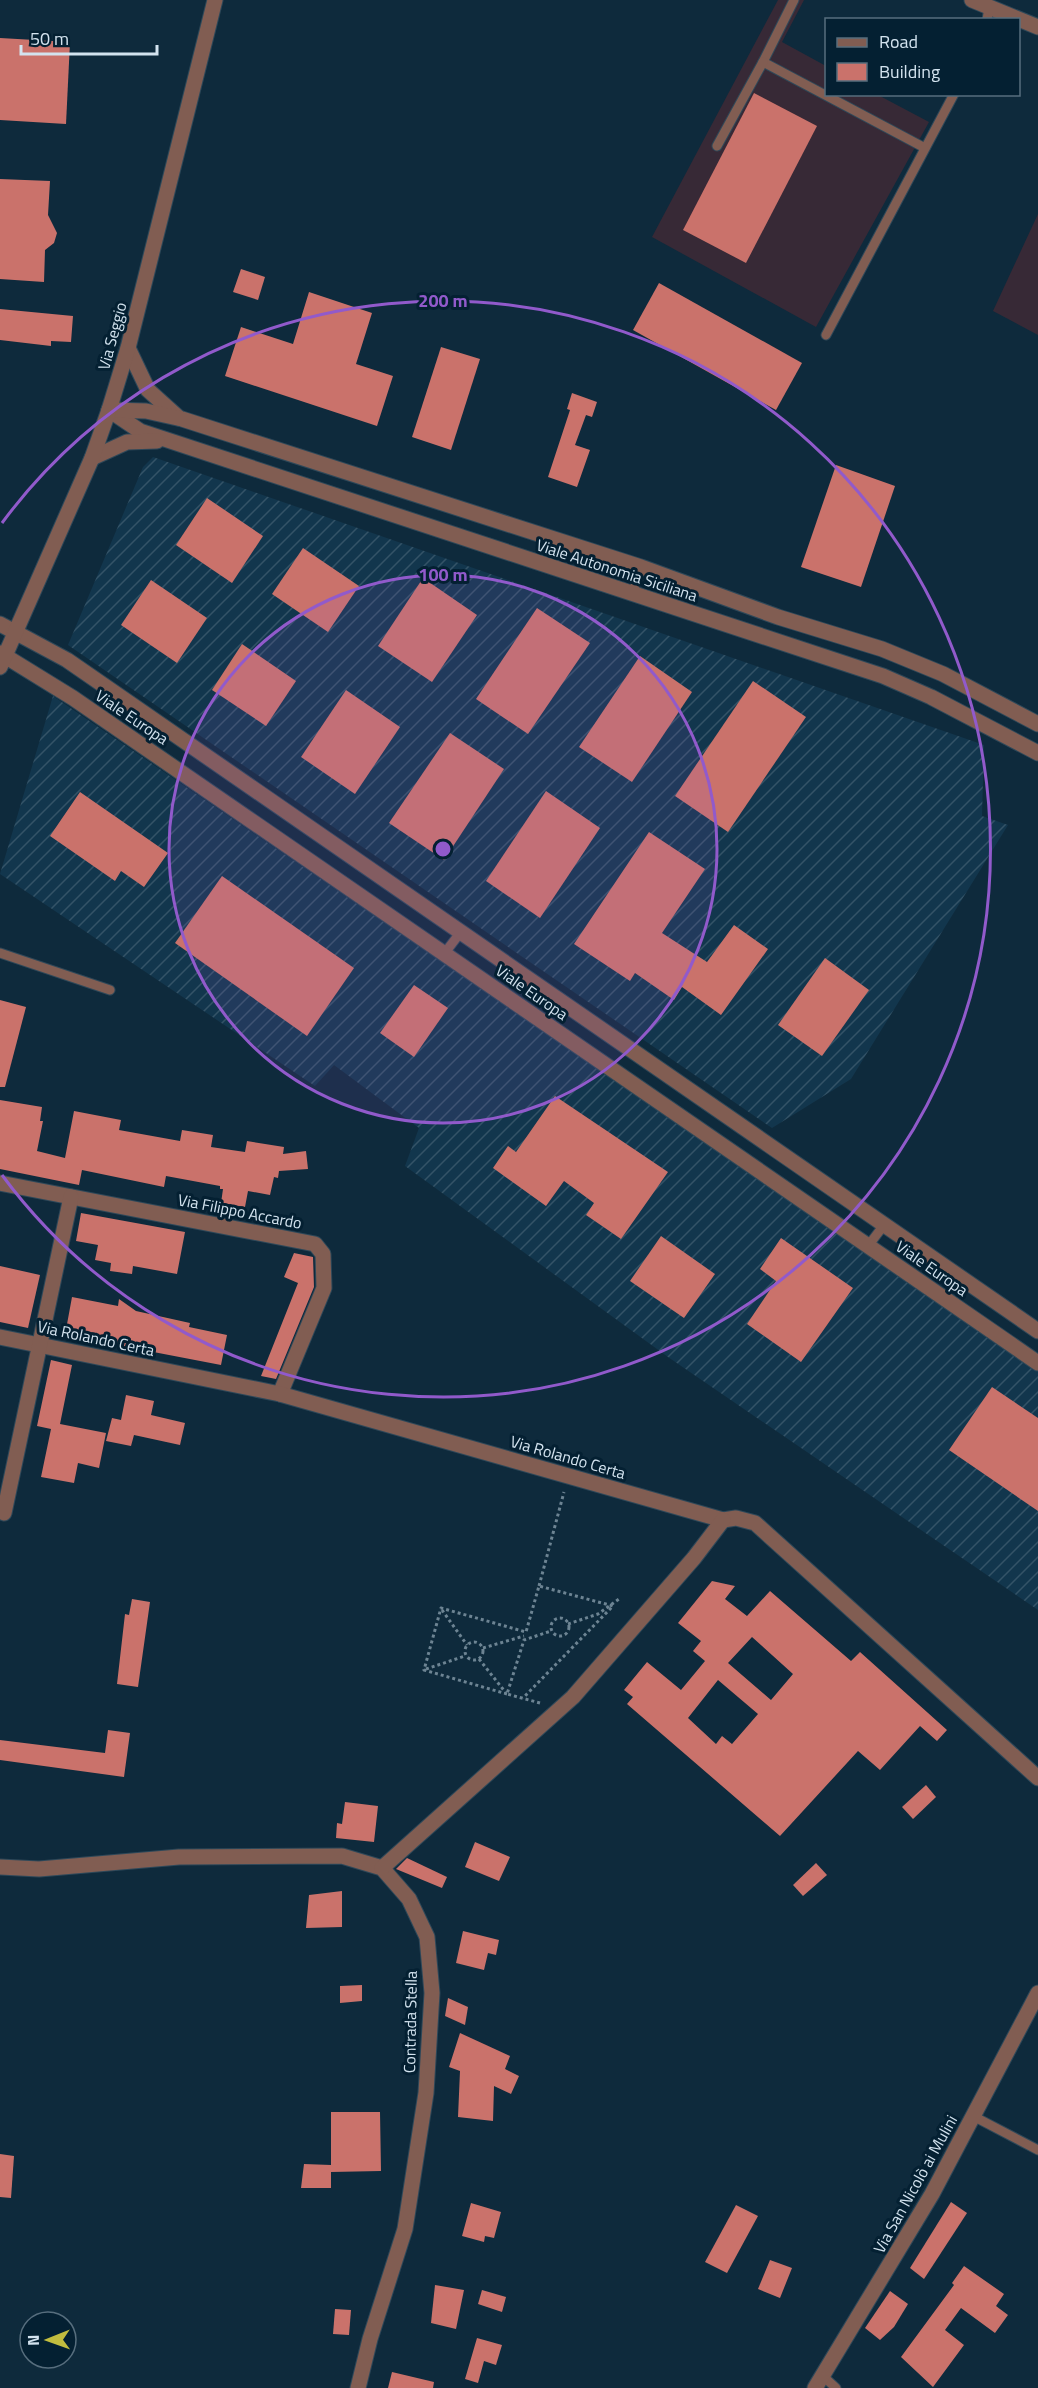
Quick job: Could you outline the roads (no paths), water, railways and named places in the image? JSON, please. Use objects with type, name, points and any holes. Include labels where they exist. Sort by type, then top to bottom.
[{"type":"street","name":"Via Seggio","points":[[1,658],[92,458],[109,410],[128,348],[215,0]]},
{"type":"street","points":[[972,0],[988,13],[1006,18]]},
{"type":"street","points":[[1020,22],[1038,27]]},
{"type":"street","name":"Viale Autonomia Siciliana","points":[[128,348],[148,390],[182,419]]},
{"type":"street","name":"Viale Autonomia Siciliana","points":[[109,410],[146,411],[182,419],[640,567],[778,617],[882,648],[943,674],[1038,724]]},
{"type":"street","name":"Viale Autonomia Siciliana","points":[[109,410],[140,431],[883,676],[931,696],[1038,753]]},
{"type":"street","name":"Viale Autonomia Siciliana","points":[[92,458],[127,442],[176,442]]},
{"type":"street","name":"Viale Europa","points":[[0,624],[67,660],[1038,1331]]},
{"type":"street","name":"Viale Europa","points":[[1,658],[74,698],[1038,1363]]},
{"type":"street","name":"Via Filippo Accardo","points":[[0,1183],[315,1244],[322,1254],[324,1288],[280,1395]]},
{"type":"street","points":[[4,1513],[72,1197]]},
{"type":"street","name":"Via Rolando Certa","points":[[0,1337],[280,1395],[723,1520],[736,1518],[754,1523],[1038,1778]]},
{"type":"street","points":[[0,1867],[39,1869],[179,1857],[342,1856],[382,1868],[587,1682],[694,1558],[723,1520]]},
{"type":"street","name":"Contrada Stella","points":[[358,2388],[370,2339],[405,2229],[426,2093],[432,1993],[427,1937],[410,1899],[382,1868]]},
{"type":"street","name":"Via San Nicolò ai Mulini","points":[[820,2383],[932,2194],[1038,1993]]},
{"type":"lane","points":[[717,146],[794,0]]},
{"type":"lane","points":[[763,62],[825,95]]},
{"type":"lane","points":[[827,96],[926,148]]},
{"type":"lane","points":[[826,335],[953,96]]},
{"type":"lane","points":[[633,595],[640,567]]},
{"type":"lane","points":[[444,954],[460,933]]},
{"type":"lane","points":[[0,953],[110,990]]},
{"type":"lane","points":[[868,1246],[884,1225]]},
{"type":"lane","points":[[973,2116],[1038,2150]]},
{"type":"lane","points":[[820,2383],[837,2388]]}]
